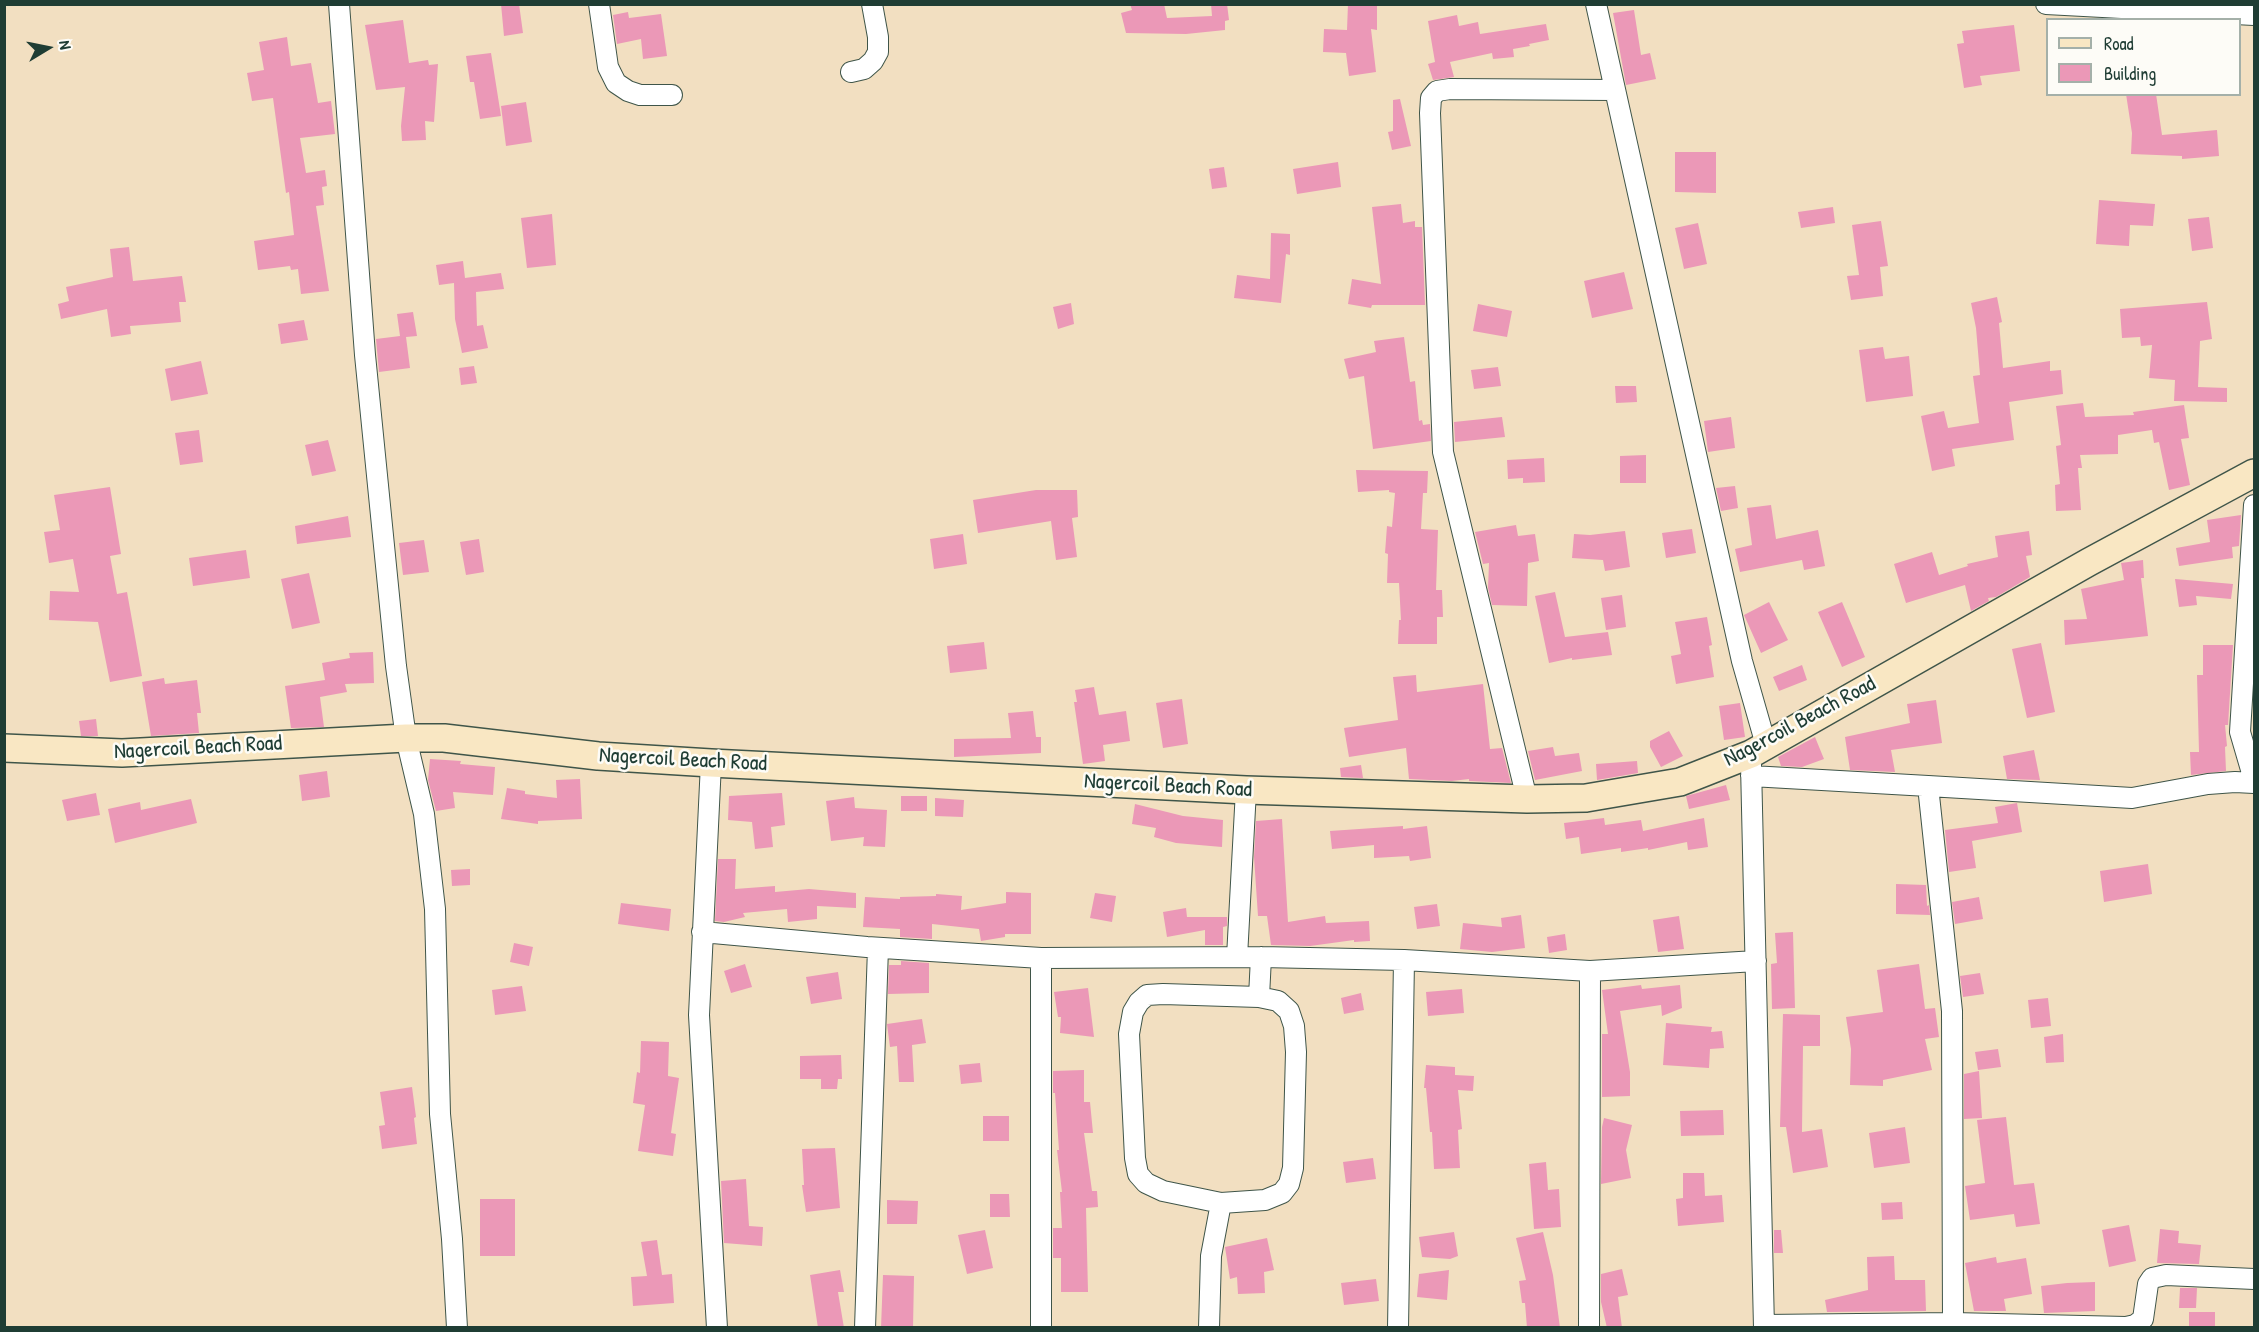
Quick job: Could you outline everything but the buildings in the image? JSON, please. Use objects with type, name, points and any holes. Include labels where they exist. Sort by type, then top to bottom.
[{"type":"main road","name":"Nagercoil Beach Road","points":[[4,748],[122,753],[444,738],[598,756],[711,762],[1246,790],[1527,799],[1586,798],[1680,782],[1756,758],[2089,562],[2254,473]]},
{"type":"street","points":[[339,4],[366,366],[396,666],[406,738],[424,814],[435,909],[440,1114],[452,1239],[457,1328]]},
{"type":"street","points":[[598,4],[608,67],[616,83],[640,95],[672,95]]},
{"type":"street","points":[[851,72],[864,69],[873,61],[878,52],[878,37],[872,4]]},
{"type":"street","points":[[1596,4],[1742,661],[1756,758],[1756,962],[1764,1326],[1953,1323],[2126,1328],[2143,1319],[2148,1284],[2152,1278],[2166,1275],[2254,1280]]},
{"type":"street","points":[[2046,4],[2254,15]]},
{"type":"street","points":[[1527,799],[1443,452],[1431,98],[1437,91],[1450,89],[1615,90]]},
{"type":"street","points":[[1756,758],[1928,786],[2132,798],[2208,784],[2254,782],[2240,732],[2254,505]]},
{"type":"street","points":[[711,762],[699,1015],[717,1328]]},
{"type":"street","points":[[1928,786],[1952,1011],[1953,1323]]},
{"type":"street","points":[[1237,957],[1246,790]]},
{"type":"street","points":[[702,932],[878,948],[1041,958],[1261,957],[1404,960],[1590,971],[1756,962]]},
{"type":"street","points":[[865,1328],[878,948]]},
{"type":"street","points":[[1259,996],[1261,957]]},
{"type":"street","points":[[1041,958],[1041,1328]]},
{"type":"street","points":[[1398,1328],[1404,960]]},
{"type":"street","points":[[1589,1328],[1590,971]]},
{"type":"street","points":[[1148,995],[1259,996],[1278,1001],[1289,1011],[1294,1026],[1296,1052],[1293,1167],[1289,1184],[1282,1193],[1265,1200],[1221,1203],[1163,1191],[1146,1183],[1138,1174],[1135,1158],[1129,1034],[1133,1012],[1139,1002],[1148,995]]},
{"type":"street","points":[[1209,1328],[1211,1256],[1221,1203]]}]
